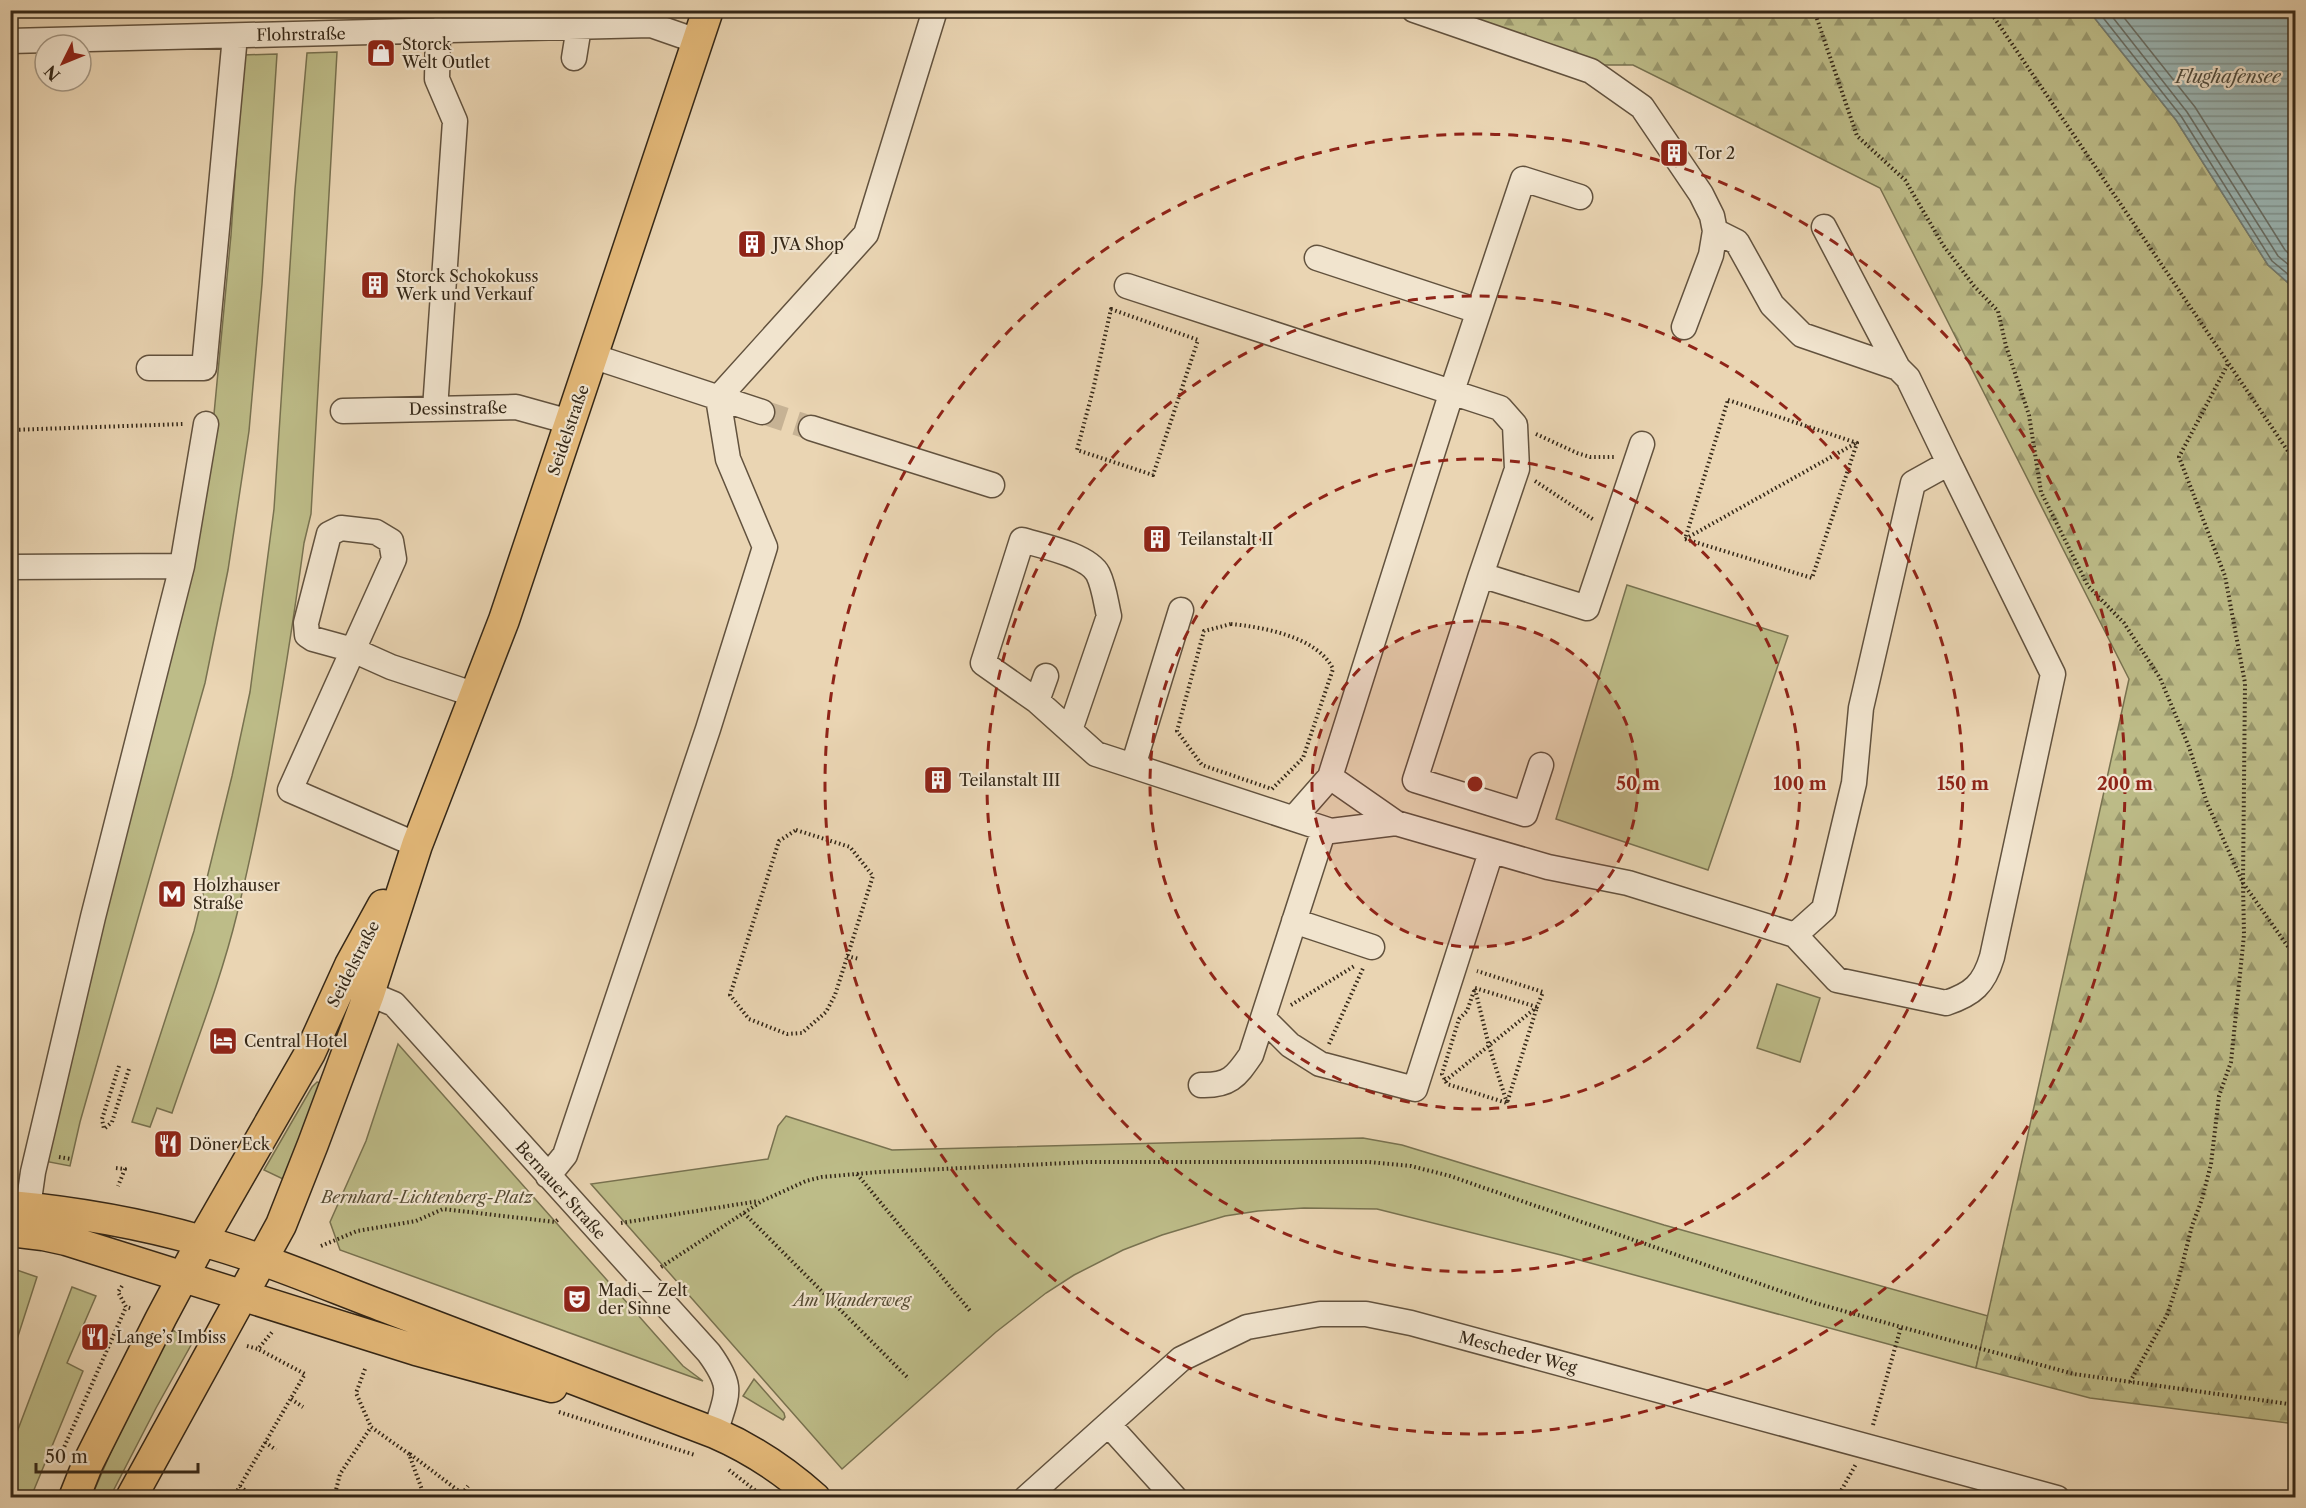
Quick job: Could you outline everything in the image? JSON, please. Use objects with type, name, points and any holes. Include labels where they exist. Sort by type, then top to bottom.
[{"type":"main road","name":"Seidelstraße","points":[[131,1497],[281,1225],[356,988],[417,845],[504,620],[708,10]]},
{"type":"main road","name":"Seidelstraße","points":[[74,1497],[88,1463],[202,1241],[310,1053],[356,988]]},
{"type":"main road","points":[[19,1207],[80,1214],[202,1241],[261,1260],[536,1363],[705,1439]]},
{"type":"main road","points":[[10,1232],[66,1240],[705,1439],[738,1443],[767,1461],[815,1497]]},
{"type":"street","points":[[718,398],[866,234],[935,10]]},
{"type":"street","points":[[1414,10],[1591,71],[1642,107],[1701,194],[1712,216],[1715,231],[1711,255],[1684,327]]},
{"type":"street","name":"Flohrstraße","points":[[10,41],[651,25],[697,41]]},
{"type":"street","points":[[574,58],[579,27]]},
{"type":"street","points":[[435,409],[455,121],[437,79],[438,30]]},
{"type":"street","points":[[149,369],[204,368],[235,36]]},
{"type":"street","points":[[1294,818],[1330,777],[1452,391],[1523,179],[1580,197]]},
{"type":"street","points":[[1330,777],[1396,823],[1548,867],[1628,883],[1796,935],[1837,980],[1946,1003],[1962,998],[1977,987],[1986,975],[1989,966],[2053,674],[1908,378],[1898,368],[1824,227]]},
{"type":"street","points":[[1715,231],[1737,242],[1772,305],[1802,335],[1898,368]]},
{"type":"street","points":[[1317,258],[1478,311]]},
{"type":"street","points":[[1127,286],[1500,408],[1515,425],[1517,469],[1480,575],[1415,780],[1525,814],[1541,765]]},
{"type":"street","points":[[592,356],[762,412]]},
{"type":"street","points":[[548,1176],[565,1155],[708,729],[765,547],[728,459],[718,398]]},
{"type":"street","name":"Dessinstraße","points":[[343,411],[516,407],[570,422]]},
{"type":"street","points":[[19,1207],[33,1172],[182,566],[206,424]]},
{"type":"street","points":[[811,428],[992,485]]},
{"type":"street","points":[[1480,575],[1587,608],[1640,449]]},
{"type":"street","points":[[1796,935],[1824,909],[1854,783],[1861,708],[1913,483],[1949,463]]},
{"type":"street","points":[[417,845],[291,790],[353,650],[394,559],[391,541],[376,532],[341,528],[329,534],[306,623],[308,635],[313,639],[353,650],[392,667],[476,695]]},
{"type":"street","points":[[1070,730],[1109,616],[1105,598],[1098,574],[1087,561],[1022,540],[983,663],[1037,701],[1096,754],[1331,831],[1396,823]]},
{"type":"street","points":[[10,567],[182,566]]},
{"type":"street","points":[[1132,766],[1181,610]]},
{"type":"street","points":[[1037,701],[1046,676]]},
{"type":"street","points":[[1201,1085],[1216,1085],[1238,1075],[1251,1055],[1324,829]]},
{"type":"street","points":[[1263,1018],[1290,1045],[1320,1064],[1415,1089],[1491,852]]},
{"type":"street","points":[[1294,921],[1372,947]]},
{"type":"street","name":"Bernauer Straße","points":[[356,988],[394,1004],[709,1353],[723,1373],[726,1382],[726,1396],[705,1439]]},
{"type":"street","name":"Mescheder Weg","points":[[1026,1497],[1180,1359],[1248,1327],[1320,1314],[1366,1314],[1422,1326],[2057,1497]]},
{"type":"street","points":[[1109,1425],[1174,1497]]},
{"type":"path","points":[[1814,10],[1857,136],[1905,180],[1943,245],[1974,286],[1998,311],[2006,346],[2029,415],[2041,492],[2088,586],[2124,623],[2160,678],[2189,747],[2207,803],[2242,884],[2295,957]]},
{"type":"path","points":[[1989,10],[2229,362],[2295,463]]},
{"type":"path","points":[[1111,309],[1198,340],[1153,475],[1077,450],[1091,401],[1111,309]]},
{"type":"path","points":[[2130,1382],[2167,1315],[2211,1164],[2219,1096],[2231,1062],[2244,935],[2242,884],[2245,683],[2225,576],[2179,457],[2229,362]]},
{"type":"path","points":[[1685,539],[1728,400],[1857,442]]},
{"type":"path","points":[[10,430],[178,424]]},
{"type":"path","points":[[1515,425],[1543,436],[1563,448],[1590,457],[1640,449]]},
{"type":"path","points":[[1685,539],[1812,578],[1857,442]]},
{"type":"path","points":[[1685,539],[1857,442]]},
{"type":"path","points":[[1517,469],[1613,533]]},
{"type":"path","points":[[1231,624],[1256,626],[1316,648],[1329,661],[1333,669],[1303,758],[1272,789],[1202,765],[1177,731],[1204,631],[1231,624]]},
{"type":"path","points":[[796,830],[850,847],[873,876],[847,957],[835,995],[826,1012],[802,1033],[787,1034],[749,1019],[730,995],[779,841],[796,830]]},
{"type":"path","points":[[847,957],[859,959]]},
{"type":"path","points":[[1288,1007],[1367,959],[1329,1045],[1318,1040]]},
{"type":"path","points":[[1455,966],[1543,992],[1508,1103]]},
{"type":"path","points":[[1475,988],[1537,1007]]},
{"type":"path","points":[[1475,988],[1489,1046],[1508,1103]]},
{"type":"path","points":[[1475,988],[1467,1011],[1459,1019],[1442,1074],[1447,1084],[1508,1103]]},
{"type":"path","points":[[1285,999],[1291,1014]]},
{"type":"path","points":[[1445,1081],[1537,1007]]},
{"type":"path","points":[[119,1066],[102,1119],[104,1128],[112,1122],[129,1070]]},
{"type":"path","points":[[660,1268],[762,1200],[806,1181],[822,1177],[1088,1162],[1369,1162],[1411,1166],[1449,1176],[1815,1303],[2074,1374],[2295,1405]]},
{"type":"path","points":[[116,1168],[125,1169],[118,1186]]},
{"type":"path","points":[[857,1174],[971,1312]]},
{"type":"path","points":[[621,1224],[762,1200]]},
{"type":"path","points":[[321,1246],[357,1231],[416,1221],[443,1209],[555,1222]]},
{"type":"path","points":[[744,1213],[909,1379]]},
{"type":"path","points":[[122,1286],[118,1292],[126,1307],[133,1309]]},
{"type":"path","points":[[73,1457],[62,1452],[126,1307]]},
{"type":"path","points":[[1837,1497],[1868,1446],[1901,1327]]},
{"type":"path","points":[[258,1349],[268,1339],[274,1328]]},
{"type":"path","points":[[233,1497],[305,1374],[258,1349],[247,1346]]},
{"type":"path","points":[[365,1369],[356,1393],[370,1427],[464,1496],[468,1486]]},
{"type":"path","points":[[291,1399],[303,1407]]},
{"type":"path","points":[[551,1409],[705,1439]]},
{"type":"path","points":[[334,1497],[340,1474],[370,1427]]},
{"type":"path","points":[[265,1442],[276,1450]]},
{"type":"path","points":[[409,1445],[407,1452],[425,1497]]},
{"type":"path","points":[[720,1463],[765,1497]]},
{"type":"path","points":[[434,1472],[439,1465]]},
{"type":"path","points":[[240,1486],[248,1493]]},
{"type":"green space","points":[[1442,11],[2089,11],[2176,120],[2268,265],[2295,289],[2295,1424],[2090,1398],[1976,1368],[2129,679],[1880,188],[1633,65],[1598,65]]},
{"type":"green space","points":[[337,52],[311,514],[304,543],[275,730],[248,868],[223,964],[172,1113],[157,1108],[150,1127],[132,1122],[194,931],[250,692],[274,509],[295,189],[307,53]]},
{"type":"green space","points":[[277,54],[262,284],[249,431],[228,570],[205,683],[80,1122],[70,1166],[44,1161],[184,598],[214,414],[231,235],[243,55]]},
{"type":"green space","points":[[1627,585],[1788,636],[1708,870],[1556,819]]},
{"type":"green space","points":[[1777,984],[1820,998],[1800,1062],[1757,1048]]},
{"type":"green space","name":"Bernhard-Lichtenberg-Platz","points":[[398,1044],[683,1366],[703,1381],[340,1250],[330,1222],[366,1141]]},
{"type":"green space","points":[[317,1082],[320,1083],[285,1180],[264,1170]]},
{"type":"green space","name":"Am Wanderweg","points":[[786,1116],[892,1150],[1363,1138],[1402,1145],[1664,1225],[1988,1316],[1976,1368],[1561,1255],[1377,1209],[1304,1208],[1258,1211],[1225,1216],[1162,1235],[1123,1250],[1074,1275],[1046,1293],[996,1332],[842,1469],[591,1184],[768,1159],[778,1126]]},
{"type":"green space","points":[[10,1268],[37,1277],[11,1358]]},
{"type":"green space","points":[[72,1287],[96,1296],[67,1363],[83,1371],[31,1497],[11,1497],[11,1448]]},
{"type":"green space","points":[[171,1330],[195,1338],[110,1497],[91,1498],[120,1431]]},
{"type":"green space","points":[[754,1379],[784,1413],[783,1420],[743,1396]]},
{"type":"water","name":"Flughafensee","points":[[2089,11],[2295,11],[2295,289],[2268,265],[2176,120]]},
{"type":"tunnel","points":[[762,412],[811,428]]},
{"type":"place","name":"Storck Welt Outlet","points":[[381,53]]},
{"type":"place","name":"Tor 2","points":[[1674,153]]},
{"type":"place","name":"JVA Shop","points":[[752,244]]},
{"type":"place","name":"Storck Schokokuss Werk und Verkauf","points":[[375,285]]},
{"type":"place","name":"Teilanstalt II","points":[[1157,539]]},
{"type":"place","name":"Teilanstalt III","points":[[938,780]]},
{"type":"place","name":"Holzhauser Straße","points":[[172,894]]},
{"type":"place","name":"Central Hotel","points":[[223,1041]]},
{"type":"place","name":"Döner Eck","points":[[168,1144]]},
{"type":"place","name":"Madi – Zelt der Sinne","points":[[577,1299]]},
{"type":"place","name":"Lange’s Imbiss","points":[[95,1337]]}]
